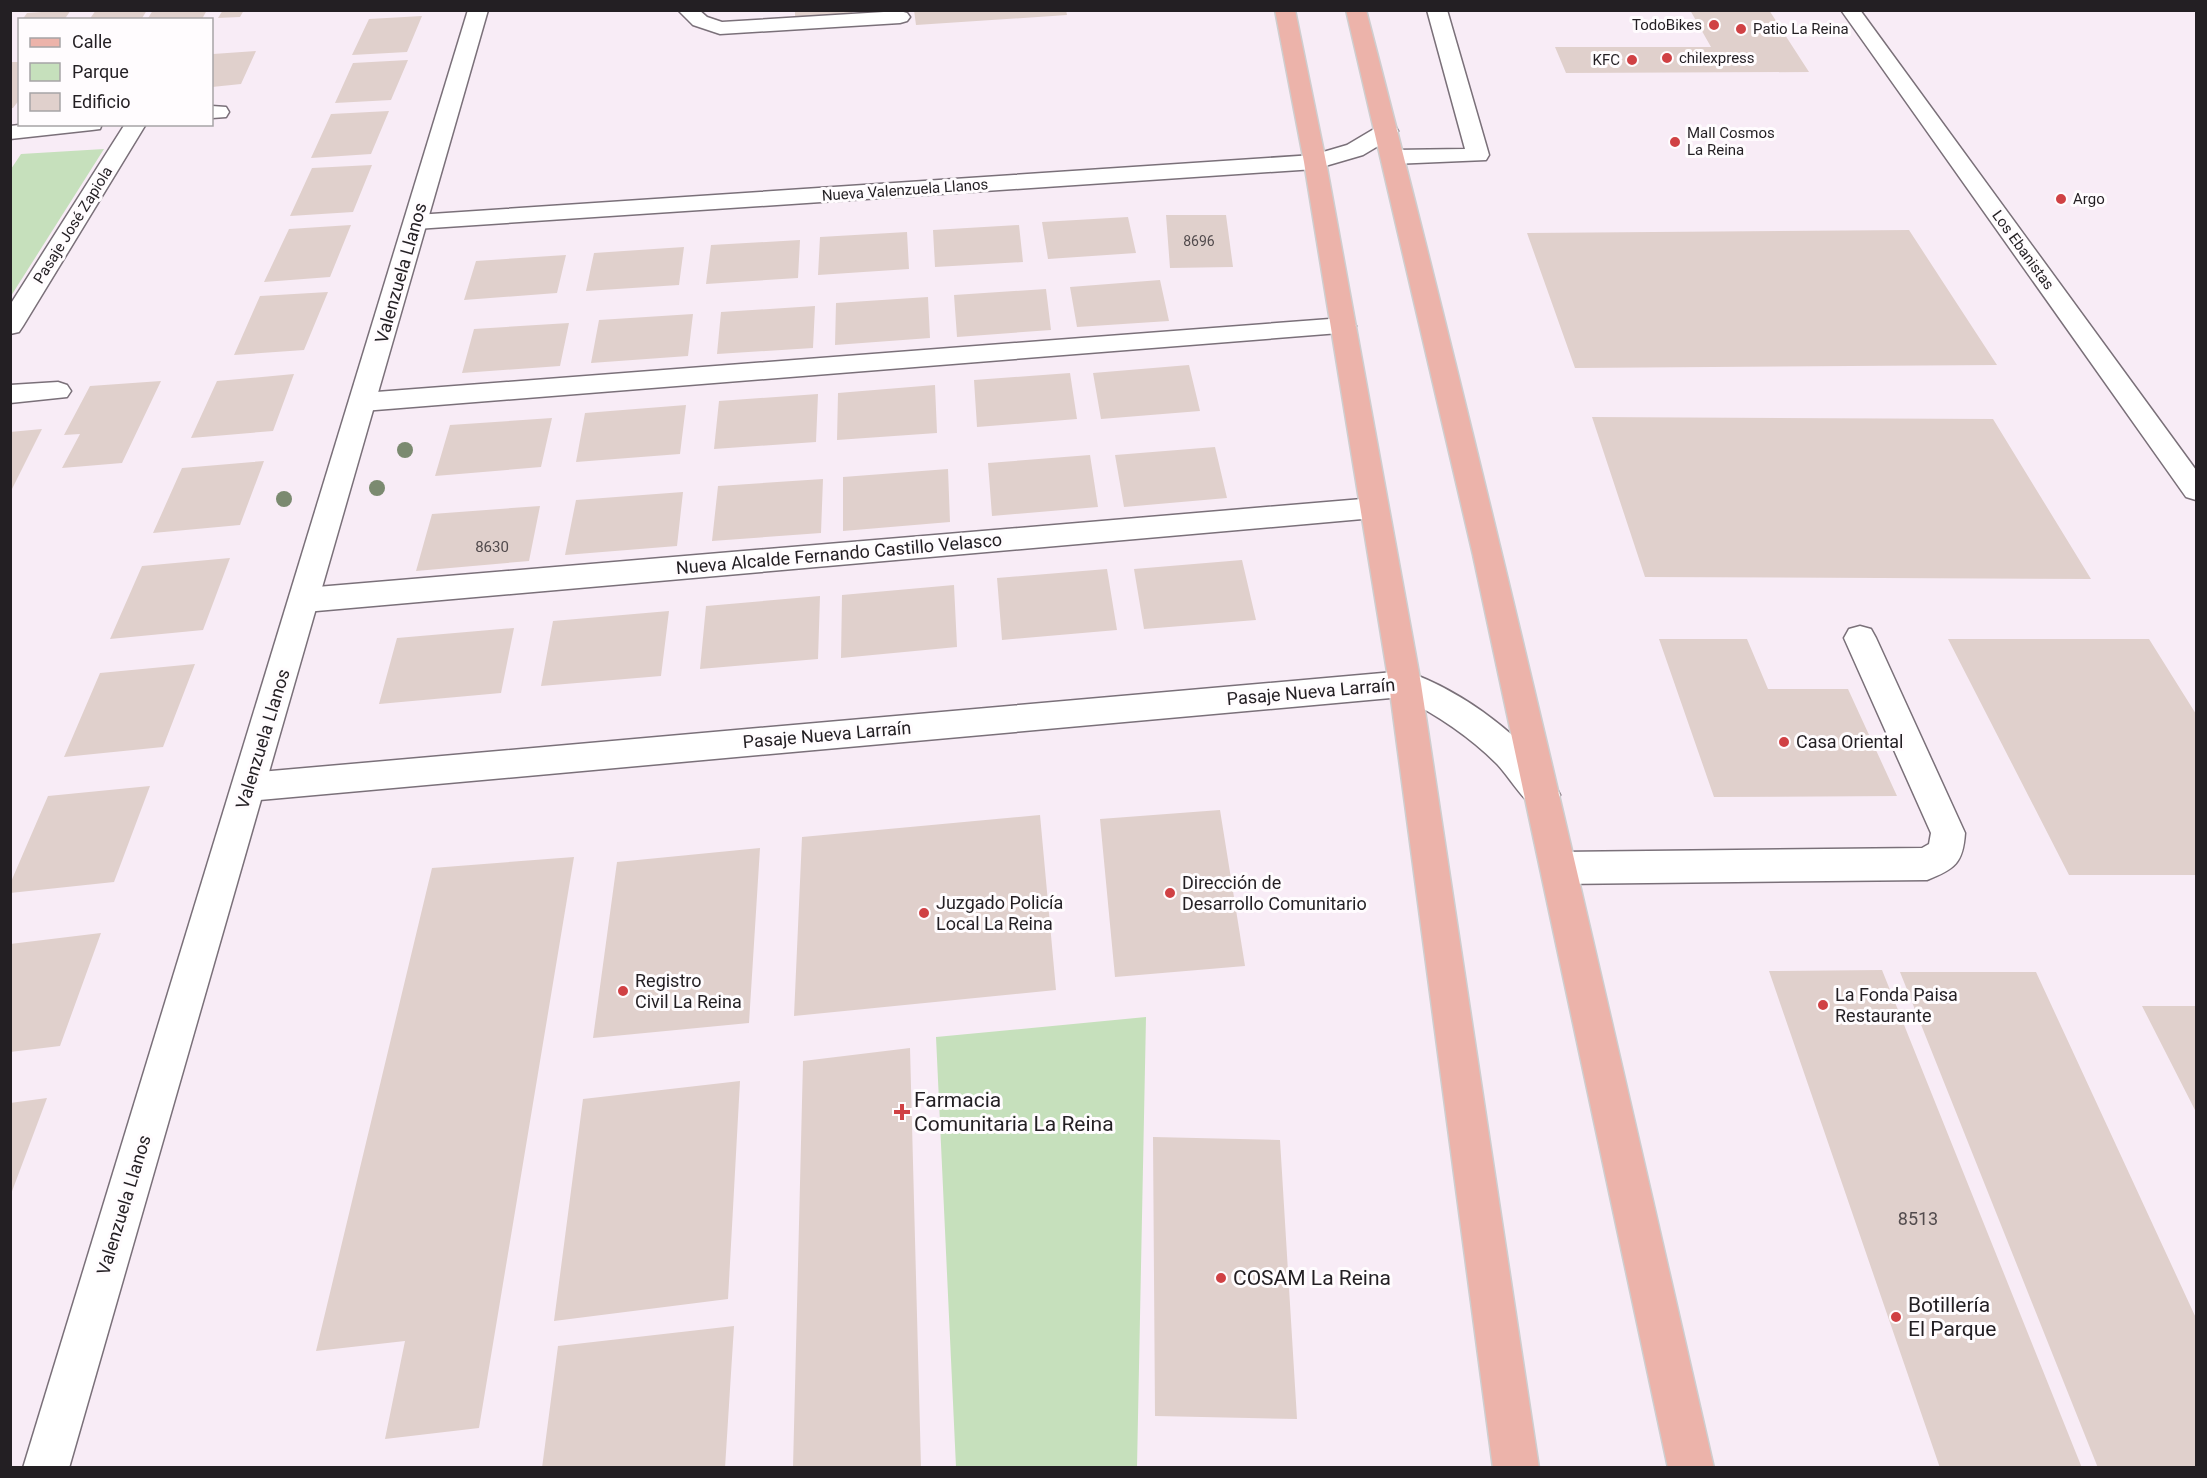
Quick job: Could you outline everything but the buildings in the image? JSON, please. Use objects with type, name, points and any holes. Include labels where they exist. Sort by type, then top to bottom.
[{"type":"main road","points":[[1285,10],[1315,162],[1404,684],[1516,1467]]},
{"type":"main road","points":[[1356,10],[1390,144],[1560,868],[1691,1467]]},
{"type":"street","name":"Valenzuela Llanos","points":[[46,1467],[305,600],[478,10]]},
{"type":"street","points":[[687,10],[700,21],[720,28],[900,17]]},
{"type":"street","points":[[1390,144],[1478,155],[1437,10]]},
{"type":"street","name":"Los Ebanistas","points":[[1850,10],[2196,490]]},
{"type":"street","points":[[10,152],[17,132],[74,126]]},
{"type":"street","name":"Pasaje José Zapiola","points":[[10,326],[135,126]]},
{"type":"street","name":"Nueva Valenzuela Llanos","points":[[416,222],[1315,162],[1355,150],[1390,144]]},
{"type":"street","points":[[363,402],[1343,326]]},
{"type":"street","points":[[10,394],[58,391]]},
{"type":"street","name":"Nueva Alcalde Fernando Castillo Velasco","points":[[305,600],[1374,508]]},
{"type":"street","points":[[1560,868],[1927,864],[1946,852],[1948,833],[1860,638]]},
{"type":"street","points":[[1404,684],[1438,699],[1497,740],[1522,766],[1543,795]]},
{"type":"street","name":"Pasaje Nueva Larraín","points":[[249,787],[1404,684]]},
{"type":"green space","points":[[104,149],[11,296],[11,169],[21,154]]},
{"type":"green space","points":[[1146,1017],[1137,1467],[956,1467],[936,1037]]},
{"type":"place","name":"TodoBikes","points":[[1714,25]]},
{"type":"place","name":"Patio La Reina","points":[[1741,29]]},
{"type":"place","name":"chilexpress","points":[[1667,58]]},
{"type":"place","name":"KFC","points":[[1632,60]]},
{"type":"place","name":"Mall Cosmos La Reina","points":[[1675,142]]},
{"type":"place","name":"Argo","points":[[2061,199]]},
{"type":"place","name":"Casa Oriental","points":[[1784,742]]},
{"type":"place","name":"Dirección de Desarrollo Comunitario","points":[[1170,893]]},
{"type":"place","name":"Juzgado Policía Local La Reina","points":[[924,913]]},
{"type":"place","name":"Registro Civil La Reina","points":[[623,991]]},
{"type":"place","name":"La Fonda Paisa Restaurante","points":[[1823,1005]]},
{"type":"place","name":"Farmacia Comunitaria La Reina","points":[[902,1112]]},
{"type":"place","name":"COSAM La Reina","points":[[1221,1278]]},
{"type":"place","name":"Botillería El Parque","points":[[1896,1317]]}]
